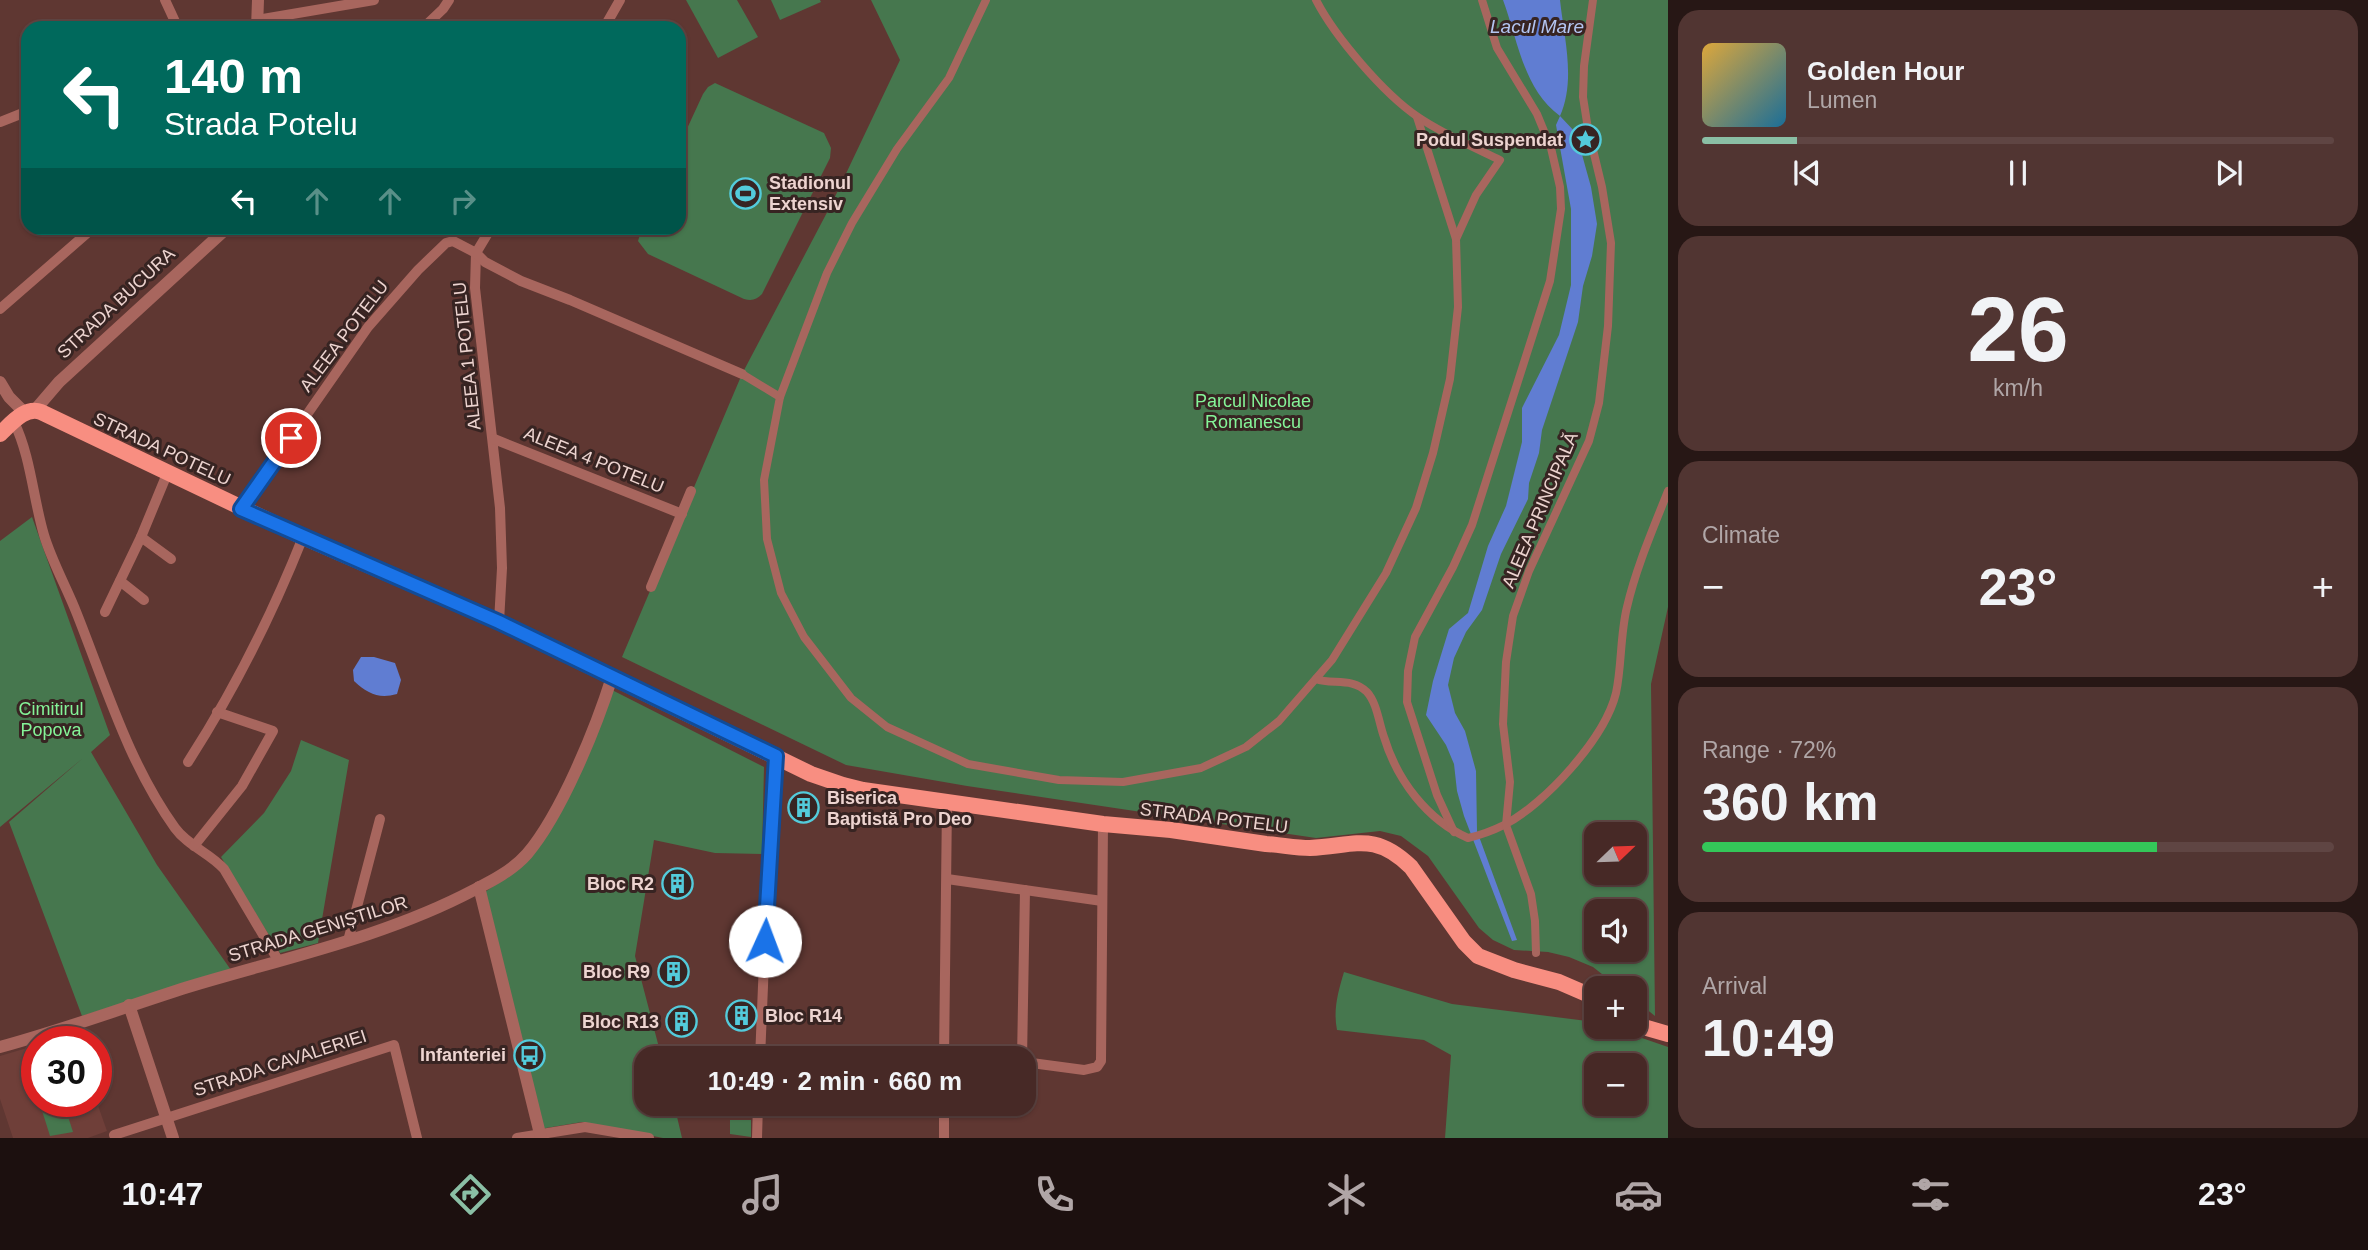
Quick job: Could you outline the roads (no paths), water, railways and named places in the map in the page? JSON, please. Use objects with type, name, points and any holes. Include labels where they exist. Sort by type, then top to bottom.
[{"type":"main road","name":"STRADA BUCURA","points":[[0,434],[25,415]]},
{"type":"main road","name":"STRADA POTELU","points":[[25,415],[167,474],[303,537],[499,622],[811,774],[842,785],[947,803],[1307,848],[1374,843],[1402,857],[1464,943],[1478,956],[1584,993]]},
{"type":"main road","points":[[1647,1027],[1668,1034]]},
{"type":"street","points":[[165,0],[175,21]]},
{"type":"street","points":[[257,21],[258,0]]},
{"type":"street","points":[[272,21],[374,0]]},
{"type":"street","points":[[431,21],[449,0]]},
{"type":"street","points":[[608,21],[620,0]]},
{"type":"street","points":[[986,0],[949,78],[897,149],[852,223],[827,273],[780,397],[764,480],[767,539],[781,593],[804,636],[851,698],[887,727],[968,764],[1059,780],[1123,782],[1201,768],[1246,747],[1279,721],[1332,660],[1386,573],[1416,508],[1430,464],[1450,379],[1458,307],[1456,239],[1417,117]]},
{"type":"street","points":[[1316,0],[1333,30],[1376,79],[1417,117],[1500,160],[1476,195],[1456,239]]},
{"type":"street","points":[[1454,832],[1437,795],[1407,702],[1408,671],[1415,637],[1472,525],[1550,281],[1561,209],[1560,187],[1551,148],[1537,114],[1497,48],[1482,0]]},
{"type":"street","name":"ALEEA PRINCIPALĂ","points":[[1506,825],[1510,782],[1503,724],[1506,662],[1513,616],[1547,529],[1588,441],[1598,403],[1608,326],[1609,231],[1583,97],[1584,66],[1593,0]]},
{"type":"street","points":[[0,122],[21,114]]},
{"type":"street","points":[[0,309],[85,235]]},
{"type":"street","name":"STRADA BUCURA","points":[[25,415],[218,235]]},
{"type":"street","points":[[476,253],[487,235]]},
{"type":"street","name":"ALEEA POTELU","points":[[241,509],[368,327],[418,270],[446,243],[453,241],[476,253]]},
{"type":"street","name":"ALEEA 1 POTELU","points":[[476,253],[485,262],[521,281],[742,374]]},
{"type":"street","name":"ALEEA 1 POTELU","points":[[476,253],[475,288],[500,508],[502,568],[499,622]]},
{"type":"street","points":[[742,374],[780,397]]},
{"type":"street","name":"STRADA POTELU","points":[[0,382],[25,415]]},
{"type":"street","points":[[25,415],[31,477],[44,537],[127,742],[177,831],[214,858],[223,869],[278,960]]},
{"type":"street","name":"ALEEA 4 POTELU","points":[[494,439],[681,514]]},
{"type":"street","points":[[105,612],[142,537],[167,474]]},
{"type":"street","points":[[650,587],[691,491]]},
{"type":"street","points":[[1316,678],[1327,683],[1342,681],[1366,691],[1374,704],[1399,774],[1437,821],[1468,838],[1506,825],[1564,776],[1591,745],[1604,720],[1615,695],[1627,608],[1668,491]]},
{"type":"street","points":[[142,537],[171,559]]},
{"type":"street","points":[[188,762],[261,632],[303,537]]},
{"type":"street","points":[[120,581],[144,600]]},
{"type":"street","name":"STRADA GENIȘTILOR","points":[[0,1047],[129,1005],[348,941],[421,915],[503,874],[526,856],[545,828],[574,771],[612,677]]},
{"type":"street","points":[[194,846],[242,786],[273,731],[217,712]]},
{"type":"street","points":[[761,1046],[768,865],[776,756]]},
{"type":"street","points":[[944,1046],[947,803]]},
{"type":"street","points":[[348,941],[380,819]]},
{"type":"street","points":[[1036,1063],[1084,1070],[1097,1066],[1101,1060],[1103,824]]},
{"type":"street","points":[[1506,825],[1531,894],[1536,953]]},
{"type":"street","points":[[947,879],[1102,901]]},
{"type":"street","points":[[479,887],[540,1135]]},
{"type":"street","points":[[1023,1046],[1025,890]]},
{"type":"street","points":[[129,1005],[173,1138]]},
{"type":"street","name":"STRADA CAVALERIEI","points":[[166,1118],[394,1045],[417,1138]]},
{"type":"street","points":[[757,1138],[758,1116]]},
{"type":"street","points":[[944,1116],[944,1138]]},
{"type":"street","points":[[114,1135],[166,1118]]},
{"type":"street","points":[[517,1138],[586,1132],[649,1138]]},
{"type":"water","name":"Lacul Mare","points":[[1503,0],[1560,0],[1568,73],[1565,102],[1560,116],[1548,105],[1530,78]]},
{"type":"water","points":[[1560,116],[1576,133],[1591,187],[1597,224],[1592,256],[1583,286],[1578,322],[1542,430],[1539,453],[1529,483],[1528,499],[1501,554],[1482,610],[1466,632],[1454,658],[1448,685],[1476,771],[1477,831],[1517,940],[1512,941],[1464,816],[1457,791],[1454,764],[1446,745],[1426,715],[1449,629],[1468,613],[1488,546],[1506,506],[1522,442],[1522,408],[1559,335],[1571,285],[1571,209],[1556,125]]},
{"type":"water","points":[[361,657],[374,657],[395,663],[401,680],[397,694],[374,694],[354,681],[353,670]]},
{"type":"place","name":"Podul Suspendat","points":[[1586,140]]},
{"type":"place","name":"Stadionul Extensiv","points":[[746,193]]},
{"type":"place","name":"Biserica Baptistă Pro Deo","points":[[804,808]]},
{"type":"place","name":"Bloc R2","points":[[677,884]]},
{"type":"place","name":"Bloc R9","points":[[673,972]]},
{"type":"place","name":"Bloc R14","points":[[742,1016]]},
{"type":"place","name":"Bloc R13","points":[[682,1022]]},
{"type":"place","name":"Infanteriei","points":[[529,1055]]},
{"type":"park label","name":"Parcul Nicolae Romanescu","points":[[1253,411]]},
{"type":"park label","name":"Cimitirul Popova","points":[[51,719]]}]
